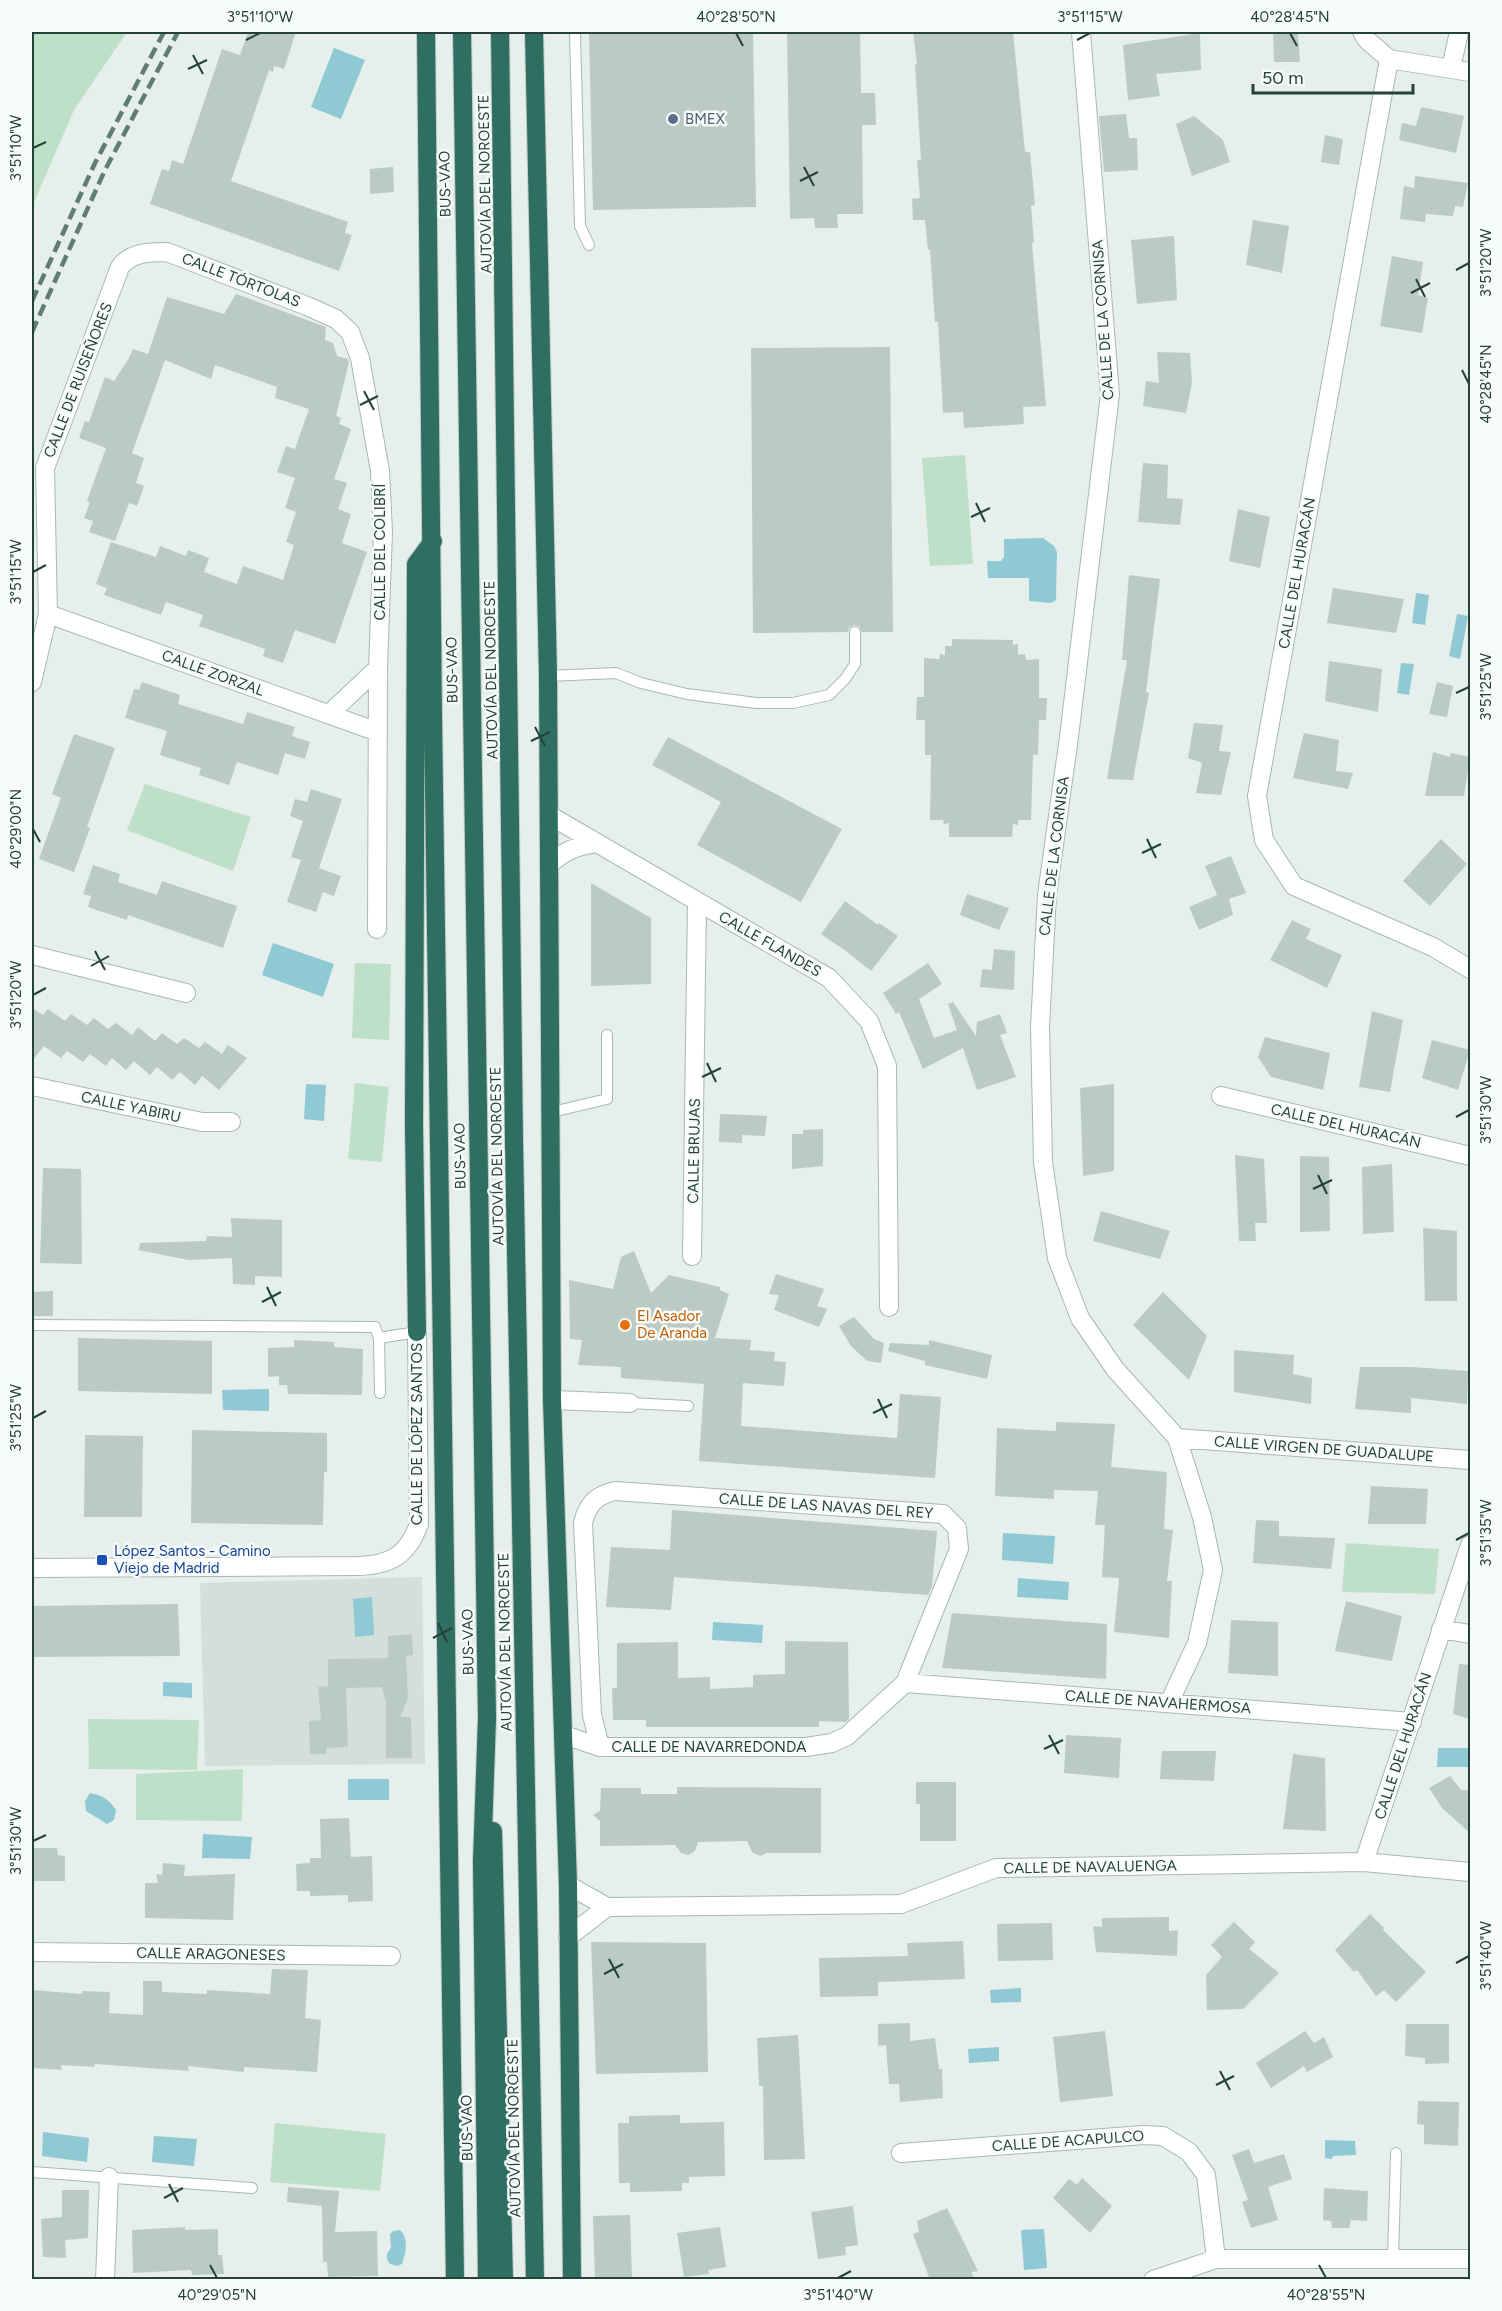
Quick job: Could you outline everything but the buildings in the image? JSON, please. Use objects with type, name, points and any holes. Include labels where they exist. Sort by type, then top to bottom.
[{"type":"highway","points":[[426,32],[433,717],[455,2280]]},
{"type":"highway","name":"BUS-VAO","points":[[462,32],[487,1718],[482,1861],[486,2280]]},
{"type":"highway","name":"AUTOVÍA DEL NOROESTE","points":[[500,32],[515,1165],[534,2280]]},
{"type":"highway","points":[[534,32],[548,676],[552,1400],[568,1885],[572,2280]]},
{"type":"highway","points":[[417,1332],[414,1126],[416,564],[433,541]]},
{"type":"highway","points":[[487,1718],[495,1859],[504,2280]]},
{"type":"street","points":[[539,229],[543,32]]},
{"type":"street","name":"CALLE DE LA CORNISA","points":[[1081,32],[1110,394],[1069,737],[1047,895],[1040,1027],[1043,1162],[1057,1258],[1080,1318],[1115,1369],[1177,1438],[1202,1517],[1213,1570],[1197,1643],[1169,1703]]},
{"type":"street","points":[[1362,32],[1367,40],[1389,59],[1470,72]]},
{"type":"street","points":[[1451,68],[1459,32]]},
{"type":"street","name":"CALLE DEL HURACÁN","points":[[1389,59],[1257,796],[1264,840],[1294,886],[1433,947],[1470,969]]},
{"type":"street","name":"CALLE TÓRTOLAS","points":[[125,260],[144,252],[167,252],[307,306],[336,319],[350,332]]},
{"type":"street","name":"CALLE DE RUISEÑORES","points":[[32,682],[48,614],[45,468],[120,267],[125,260]]},
{"type":"street","name":"CALLE DEL COLIBRÍ","points":[[350,332],[360,357],[380,471],[382,532],[378,668],[377,929]]},
{"type":"street","name":"CALLE ZORZAL","points":[[48,614],[378,732]]},
{"type":"street","points":[[329,714],[378,668]]},
{"type":"street","name":"CALLE FLANDES","points":[[549,815],[829,978],[870,1020],[887,1066],[890,1306]]},
{"type":"street","points":[[550,864],[567,850],[596,843]]},
{"type":"street","name":"CALLE BRUJAS","points":[[692,1256],[698,902]]},
{"type":"street","points":[[32,955],[186,993]]},
{"type":"street","name":"CALLE YABIRU","points":[[32,1086],[202,1122],[231,1122]]},
{"type":"street","name":"CALLE DEL HURACÁN","points":[[1221,1096],[1470,1156]]},
{"type":"street","name":"CALLE DE LÓPEZ SANTOS","points":[[32,1568],[254,1567],[358,1559],[389,1562],[399,1555],[415,1536],[419,1524],[417,1332]]},
{"type":"street","points":[[552,1400],[630,1403]]},
{"type":"street","name":"CALLE VIRGEN DE GUADALUPE","points":[[1177,1438],[1470,1460]]},
{"type":"street","name":"CALLE DE LAS NAVAS DEL REY","points":[[600,1747],[592,1715],[583,1524],[586,1511],[597,1498],[615,1491],[943,1514],[957,1528],[959,1550],[905,1683]]},
{"type":"street","name":"CALLE DEL HURACÁN","points":[[1364,1862],[1470,1545]]},
{"type":"street","points":[[1441,1629],[1470,1634]]},
{"type":"street","name":"CALLE DE NAVARREDONDA","points":[[564,1735],[600,1747],[806,1748],[832,1743],[847,1736],[905,1683]]},
{"type":"street","name":"CALLE DE NAVAHERMOSA","points":[[905,1683],[1412,1722]]},
{"type":"street","name":"CALLE DE NAVALUENGA","points":[[607,1907],[901,1904],[996,1868],[1364,1862],[1470,1872]]},
{"type":"street","points":[[568,1885],[607,1907],[568,1937]]},
{"type":"street","name":"CALLE ARAGONESES","points":[[32,1952],[390,1956]]},
{"type":"street","name":"CALLE DE ACAPULCO","points":[[901,2153],[1144,2134],[1163,2136],[1189,2152],[1206,2175],[1216,2259]]},
{"type":"street","points":[[105,2280],[109,2177]]},
{"type":"street","points":[[1153,2280],[1216,2259],[1470,2259]]},
{"type":"lane","points":[[575,32],[580,226],[590,245]]},
{"type":"lane","points":[[548,676],[616,673],[641,683],[715,698],[793,703],[829,694],[845,680],[855,664],[855,632]]},
{"type":"lane","points":[[552,1112],[607,1099],[607,1035]]},
{"type":"lane","points":[[32,1325],[375,1327],[379,1338],[380,1393]]},
{"type":"lane","points":[[379,1338],[417,1332]]},
{"type":"lane","points":[[630,1403],[688,1406]]},
{"type":"lane","points":[[1393,2259],[1396,2153]]},
{"type":"lane","points":[[32,2172],[252,2188]]},
{"type":"shaded area","points":[[422,1577],[425,1764],[205,1766],[200,1583]]},
{"type":"green space","points":[[32,32],[127,32],[74,110],[32,207]]},
{"type":"green space","points":[[965,455],[973,564],[930,566],[922,458]]},
{"type":"green space","points":[[145,784],[251,817],[233,871],[127,830]]},
{"type":"green space","points":[[355,963],[391,964],[389,1040],[352,1038]]},
{"type":"green space","points":[[355,1083],[389,1087],[382,1162],[348,1159]]},
{"type":"green space","points":[[1346,1543],[1439,1549],[1435,1594],[1342,1592]]},
{"type":"green space","points":[[88,1719],[199,1720],[197,1770],[89,1769]]},
{"type":"green space","points":[[243,1769],[242,1821],[136,1820],[136,1774]]},
{"type":"green space","points":[[275,2123],[386,2134],[380,2191],[270,2182]]},
{"type":"water","points":[[334,48],[365,60],[341,119],[311,107]]},
{"type":"water","points":[[1043,538],[1054,546],[1057,552],[1056,600],[1051,603],[1029,601],[1029,578],[988,578],[987,561],[1001,561],[1004,557],[1004,539]]},
{"type":"water","points":[[1416,593],[1429,595],[1425,625],[1412,623]]},
{"type":"water","points":[[1457,614],[1468,616],[1460,659],[1449,656]]},
{"type":"water","points":[[1401,663],[1414,664],[1409,695],[1397,693]]},
{"type":"water","points":[[273,943],[334,964],[323,997],[262,975]]},
{"type":"water","points":[[306,1084],[326,1085],[324,1121],[304,1119]]},
{"type":"water","points":[[269,1389],[269,1411],[223,1410],[222,1390]]},
{"type":"water","points":[[1003,1533],[1055,1536],[1053,1564],[1002,1560]]},
{"type":"water","points":[[1018,1578],[1069,1582],[1068,1600],[1017,1597]]},
{"type":"water","points":[[372,1597],[374,1635],[355,1637],[353,1599]]},
{"type":"water","points":[[713,1622],[763,1625],[762,1643],[712,1640]]},
{"type":"water","points":[[163,1682],[192,1683],[192,1698],[163,1696]]},
{"type":"water","points":[[1438,1748],[1470,1748],[1470,1767],[1437,1767]]},
{"type":"water","points":[[348,1779],[389,1779],[389,1800],[348,1800]]},
{"type":"water","points":[[90,1793],[111,1803],[116,1810],[114,1820],[107,1824],[86,1811],[85,1801]]},
{"type":"water","points":[[203,1834],[252,1837],[250,1859],[202,1858]]},
{"type":"water","points":[[1021,1988],[1021,2002],[991,2003],[990,1990]]},
{"type":"water","points":[[999,2047],[999,2061],[969,2063],[968,2049]]},
{"type":"water","points":[[43,2132],[89,2138],[87,2162],[42,2156]]},
{"type":"water","points":[[154,2136],[197,2139],[194,2166],[152,2162]]},
{"type":"water","points":[[1325,2140],[1355,2141],[1356,2155],[1325,2158]]},
{"type":"water","points":[[1044,2229],[1047,2268],[1024,2270],[1021,2230]]},
{"type":"water","points":[[400,2230],[406,2241],[402,2264],[397,2266],[390,2264],[387,2256],[391,2248],[390,2234]]},
{"type":"railway","points":[[32,301],[95,163],[164,32]]},
{"type":"railway","points":[[32,332],[105,170],[178,32]]},
{"type":"place","name":"BMEX","points":[[673,119]]},
{"type":"place","name":"El Asador De Aranda","points":[[625,1325]]},
{"type":"place","name":"López Santos - Camino Viejo de Madrid","points":[[102,1560]]}]
